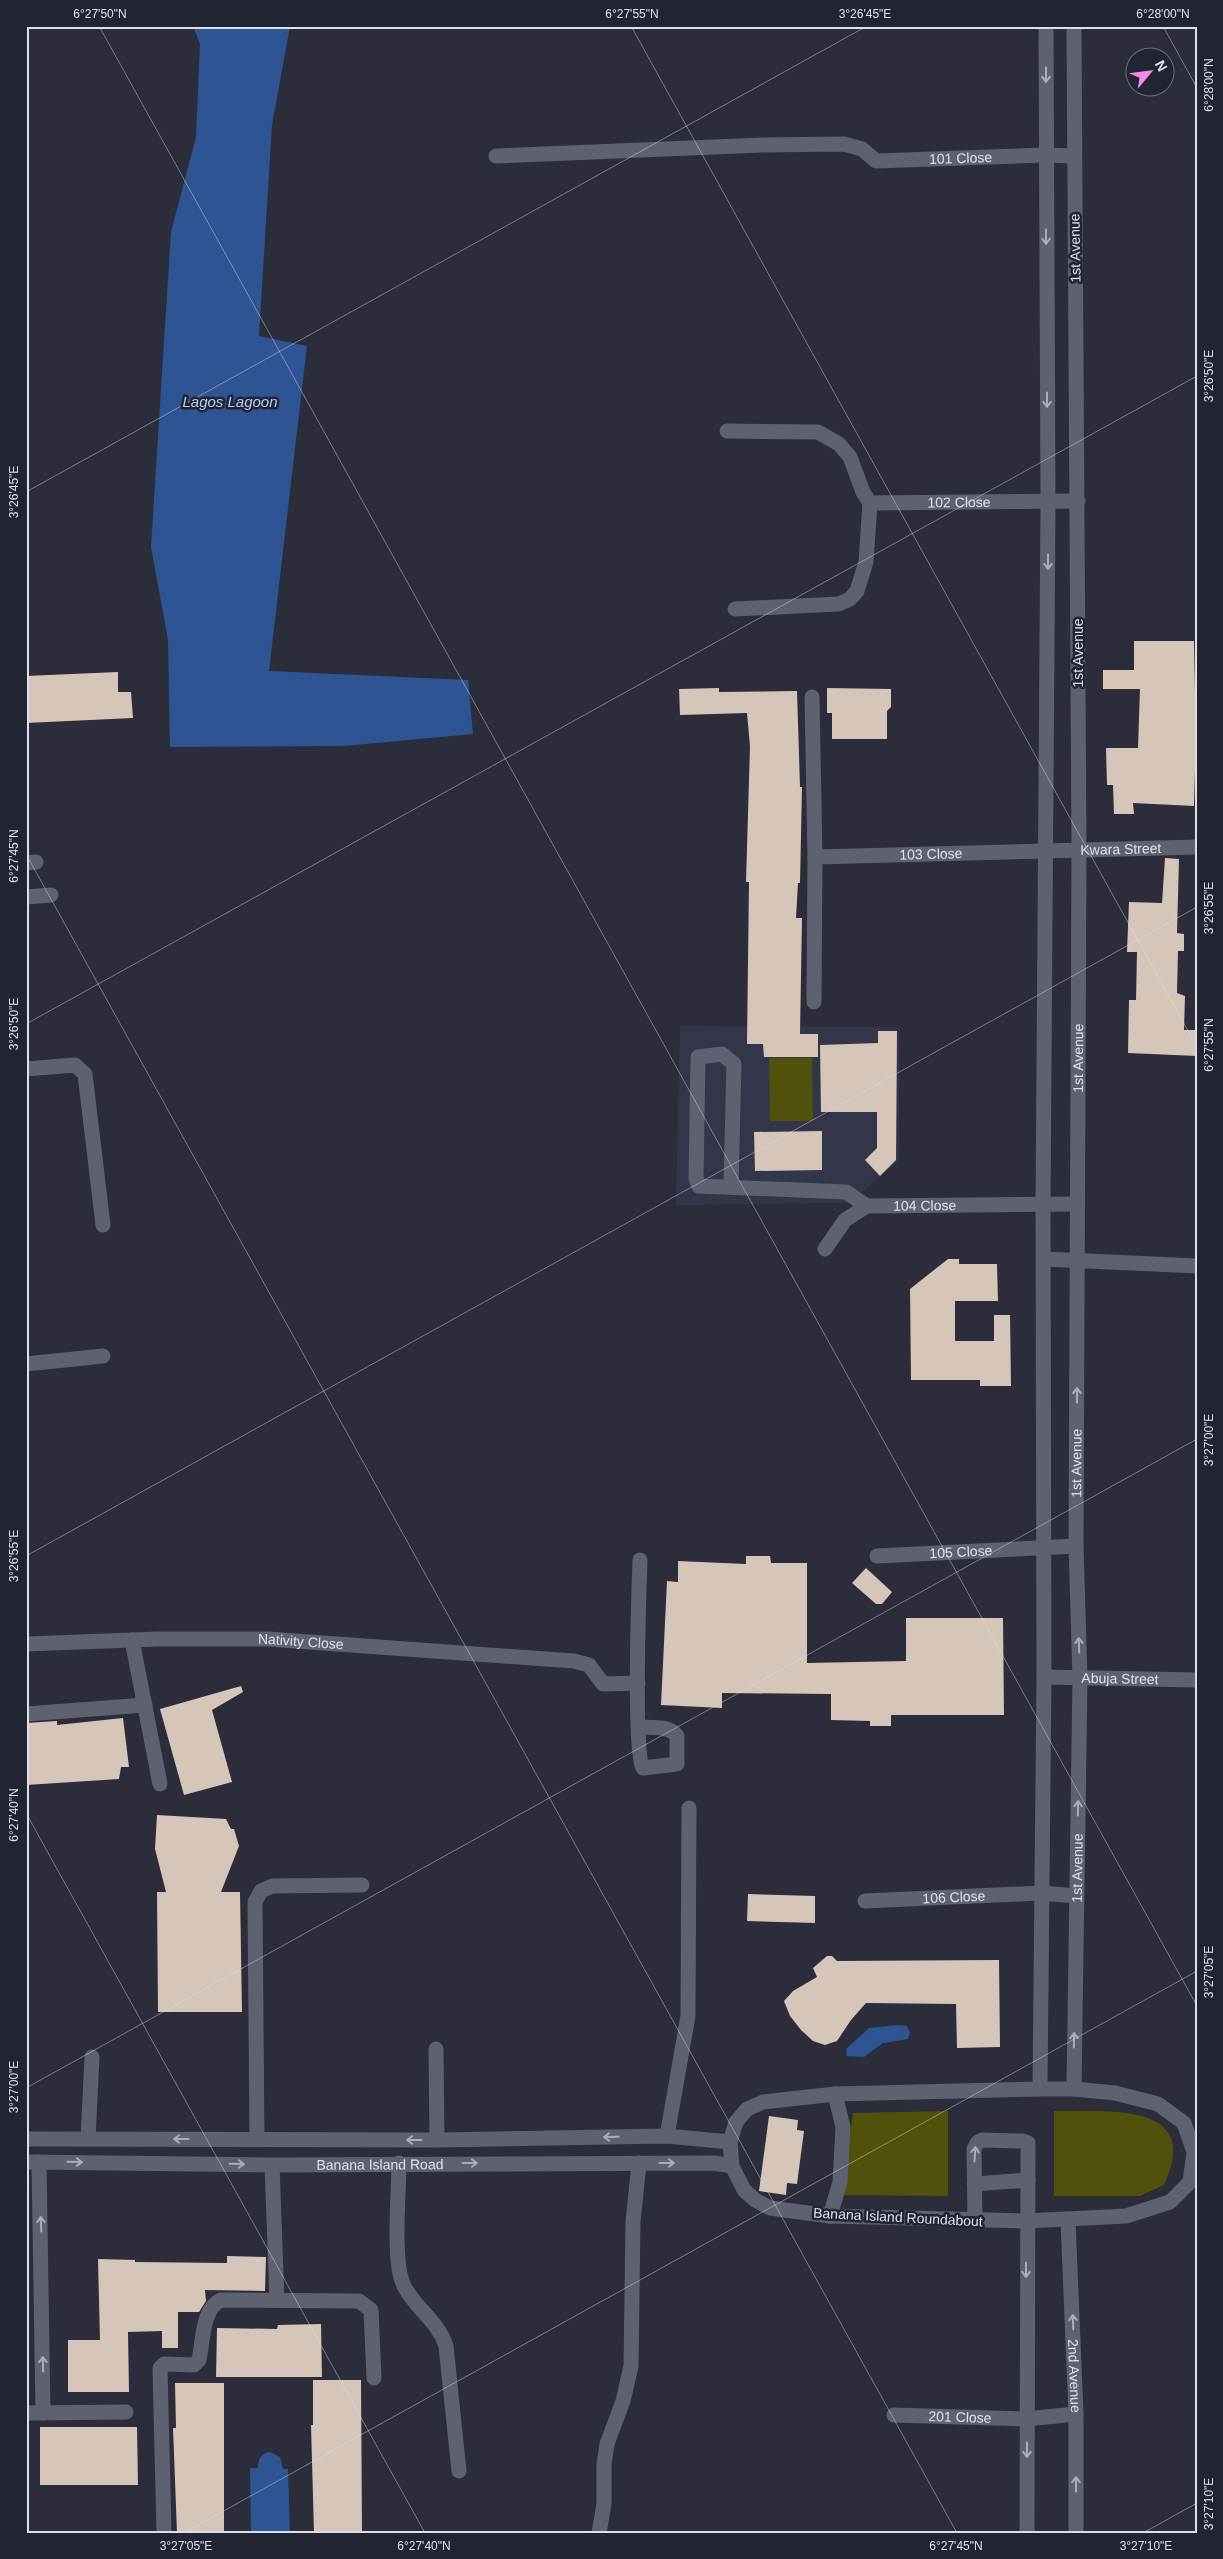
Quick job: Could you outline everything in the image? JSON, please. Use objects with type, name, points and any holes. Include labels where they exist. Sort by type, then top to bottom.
[{"type":"street","name":"1st Avenue","points":[[1040,2089],[1044,1677],[1044,1259],[1042,1205],[1048,503],[1045,155],[1046,26]]},
{"type":"street","name":"1st Avenue","points":[[1074,26],[1079,849],[1076,1546],[1080,1678],[1074,2089]]},
{"type":"street","name":"101 Close","points":[[496,156],[753,145],[844,144],[862,149],[876,161],[1045,155],[1074,156]]},
{"type":"street","points":[[727,431],[818,432],[839,444],[850,457],[863,492],[870,503],[865,573],[857,591],[850,600],[839,604],[735,608]]},
{"type":"street","name":"102 Close","points":[[870,503],[1078,502]]},
{"type":"street","points":[[812,697],[815,857],[814,1002]]},
{"type":"street","name":"Kwara Street","points":[[1046,850],[1197,847]]},
{"type":"street","name":"103 Close","points":[[815,857],[1046,850]]},
{"type":"street","points":[[26,897],[51,895]]},
{"type":"street","points":[[731,1185],[734,1064],[722,1054],[698,1057],[696,1178],[699,1186],[731,1185],[846,1192],[867,1206],[845,1220],[825,1249]]},
{"type":"street","points":[[26,1069],[75,1066],[85,1074],[103,1225]]},
{"type":"street","name":"104 Close","points":[[867,1206],[1076,1204]]},
{"type":"street","points":[[1044,1259],[1197,1266]]},
{"type":"street","points":[[26,1364],[103,1356]]},
{"type":"street","name":"105 Close","points":[[877,1556],[1076,1546]]},
{"type":"street","points":[[639,1726],[640,1560]]},
{"type":"street","name":"Nativity Close","points":[[26,1644],[132,1640],[268,1639],[574,1661],[589,1666],[603,1684],[638,1683]]},
{"type":"street","points":[[132,1640],[160,1784]]},
{"type":"street","name":"Abuja Street","points":[[1044,1677],[1197,1680]]},
{"type":"street","points":[[26,1714],[144,1706]]},
{"type":"street","points":[[667,2136],[688,2016],[689,1808]]},
{"type":"street","points":[[257,2139],[255,1902],[261,1891],[272,1886],[362,1885]]},
{"type":"street","name":"106 Close","points":[[865,1901],[1042,1893],[1076,1896]]},
{"type":"street","points":[[436,2049],[437,2140]]},
{"type":"street","points":[[88,2139],[92,2057]]},
{"type":"street","name":"Banana Island Roundabout","points":[[1074,2089],[1114,2093],[1158,2104],[1184,2123],[1194,2152],[1190,2182],[1170,2202],[1126,2216],[1026,2221],[830,2216],[770,2208],[755,2200],[744,2190],[732,2166],[730,2142],[736,2122],[747,2109],[763,2102],[835,2094],[1074,2089]]},
{"type":"street","points":[[830,2216],[840,2182],[843,2127],[835,2094]]},
{"type":"street","name":"Banana Island Road","points":[[26,2139],[437,2140],[667,2136],[730,2142]]},
{"type":"street","points":[[975,2220],[974,2149],[976,2143],[982,2140],[1023,2141],[1028,2143],[1026,2221],[1027,2533]]},
{"type":"street","points":[[33,2162],[43,2413]]},
{"type":"street","name":"Banana Island Road","points":[[33,2162],[272,2165],[714,2163],[732,2166]]},
{"type":"street","points":[[399,2163],[400,2277],[413,2301],[441,2330],[446,2346],[458,2471]]},
{"type":"street","points":[[599,2533],[604,2504],[604,2464],[607,2444],[626,2392],[631,2366],[633,2222],[639,2163]]},
{"type":"street","points":[[272,2165],[277,2300]]},
{"type":"street","points":[[974,2184],[1028,2180]]},
{"type":"street","name":"2nd Avenue","points":[[1068,2220],[1076,2414],[1076,2533]]},
{"type":"street","points":[[164,2533],[160,2368],[164,2364],[194,2365],[197,2363],[209,2312],[215,2302],[221,2300],[359,2301],[366,2304],[371,2310],[374,2378]]},
{"type":"street","points":[[26,2413],[126,2412]]},
{"type":"street","name":"201 Close","points":[[894,2415],[1026,2419],[1076,2414]]},
{"type":"shaded area","points":[[680,1026],[899,1027],[899,1160],[849,1203],[676,1205]]},
{"type":"shaded area","points":[[769,1058],[812,1058],[813,1121],[770,1121]]},
{"type":"shaded area","points":[[948,2111],[948,2196],[841,2195],[853,2113]]},
{"type":"shaded area","points":[[1054,2111],[1122,2112],[1144,2116],[1160,2124],[1171,2138],[1173,2157],[1164,2185],[1140,2196],[1054,2196]]},
{"type":"water","name":"Lagos Lagoon","points":[[193,26],[290,26],[272,125],[259,336],[307,346],[269,671],[468,680],[473,734],[344,746],[170,747],[168,640],[151,547],[171,232],[196,137],[200,44]]},
{"type":"water","points":[[907,2026],[910,2033],[908,2039],[883,2043],[864,2057],[847,2056],[846,2049],[869,2028]]},
{"type":"water","points":[[270,2452],[280,2457],[283,2469],[288,2469],[290,2533],[251,2533],[250,2468],[258,2468],[261,2457]]},
{"type":"building","points":[[1134,641],[1194,641],[1195,694],[1197,694],[1194,806],[1133,803],[1134,814],[1114,814],[1113,785],[1107,785],[1106,748],[1138,748],[1140,689],[1103,689],[1103,670],[1134,670]]},
{"type":"building","points":[[118,672],[118,692],[131,692],[133,718],[26,723],[26,676]]},
{"type":"building","points":[[719,688],[719,692],[797,691],[800,787],[802,787],[800,883],[798,883],[796,918],[802,918],[800,1034],[818,1034],[818,1057],[764,1057],[763,1044],[747,1044],[749,882],[746,882],[750,746],[747,713],[680,715],[679,689]]},
{"type":"building","points":[[827,688],[891,689],[891,707],[887,711],[887,739],[832,739],[832,713],[827,713]]},
{"type":"building","points":[[1165,858],[1179,859],[1177,933],[1184,934],[1184,951],[1178,951],[1177,993],[1185,996],[1184,1030],[1197,1030],[1197,1056],[1128,1053],[1129,1000],[1136,1000],[1137,952],[1127,952],[1129,902],[1162,903]]},
{"type":"building","points":[[878,1031],[897,1031],[896,1160],[880,1176],[865,1160],[877,1148],[877,1112],[821,1112],[820,1045],[878,1043]]},
{"type":"building","points":[[822,1131],[822,1170],[755,1171],[754,1132]]},
{"type":"building","points":[[948,1259],[959,1259],[959,1264],[997,1264],[998,1301],[955,1301],[955,1341],[994,1341],[994,1315],[1010,1315],[1011,1386],[980,1386],[980,1380],[911,1380],[910,1289]]},
{"type":"building","points":[[746,1556],[770,1556],[771,1563],[807,1563],[807,1663],[906,1661],[906,1618],[1003,1618],[1004,1715],[891,1715],[891,1726],[870,1726],[870,1721],[831,1720],[831,1694],[722,1693],[722,1708],[661,1705],[667,1581],[678,1582],[678,1561],[746,1564]]},
{"type":"building","points":[[866,1568],[892,1592],[882,1604],[876,1604],[852,1583]]},
{"type":"building","points":[[241,1686],[243,1692],[212,1710],[232,1782],[184,1795],[160,1709]]},
{"type":"building","points":[[123,1718],[129,1767],[121,1767],[119,1779],[26,1785],[26,1723],[57,1721],[57,1725]]},
{"type":"building","points":[[157,1815],[226,1819],[231,1829],[234,1829],[239,1846],[221,1892],[240,1892],[242,2012],[158,2012],[157,1892],[166,1892],[155,1849]]},
{"type":"building","points":[[748,1894],[815,1896],[815,1923],[747,1921]]},
{"type":"building","points":[[827,1956],[832,1956],[837,1961],[999,1960],[1000,2047],[957,2048],[956,2004],[866,2003],[851,2020],[837,2041],[825,2045],[813,2041],[790,2016],[784,2001],[793,1991],[817,1977],[813,1968]]},
{"type":"building","points":[[769,2116],[798,2120],[797,2130],[804,2131],[797,2184],[787,2183],[786,2195],[759,2191]]},
{"type":"building","points":[[227,2256],[266,2257],[265,2291],[205,2290],[206,2301],[199,2312],[178,2312],[178,2348],[162,2348],[162,2331],[128,2332],[129,2392],[68,2392],[68,2340],[100,2340],[98,2259],[135,2260],[135,2262],[227,2263]]},
{"type":"building","points":[[321,2324],[322,2377],[216,2377],[217,2328],[277,2329],[278,2325]]},
{"type":"building","points":[[313,2380],[361,2380],[362,2533],[314,2533],[311,2425],[313,2425]]},
{"type":"building","points":[[175,2383],[224,2383],[224,2533],[177,2533],[173,2428],[176,2428]]},
{"type":"building","points":[[40,2427],[137,2427],[138,2485],[40,2485]]}]
